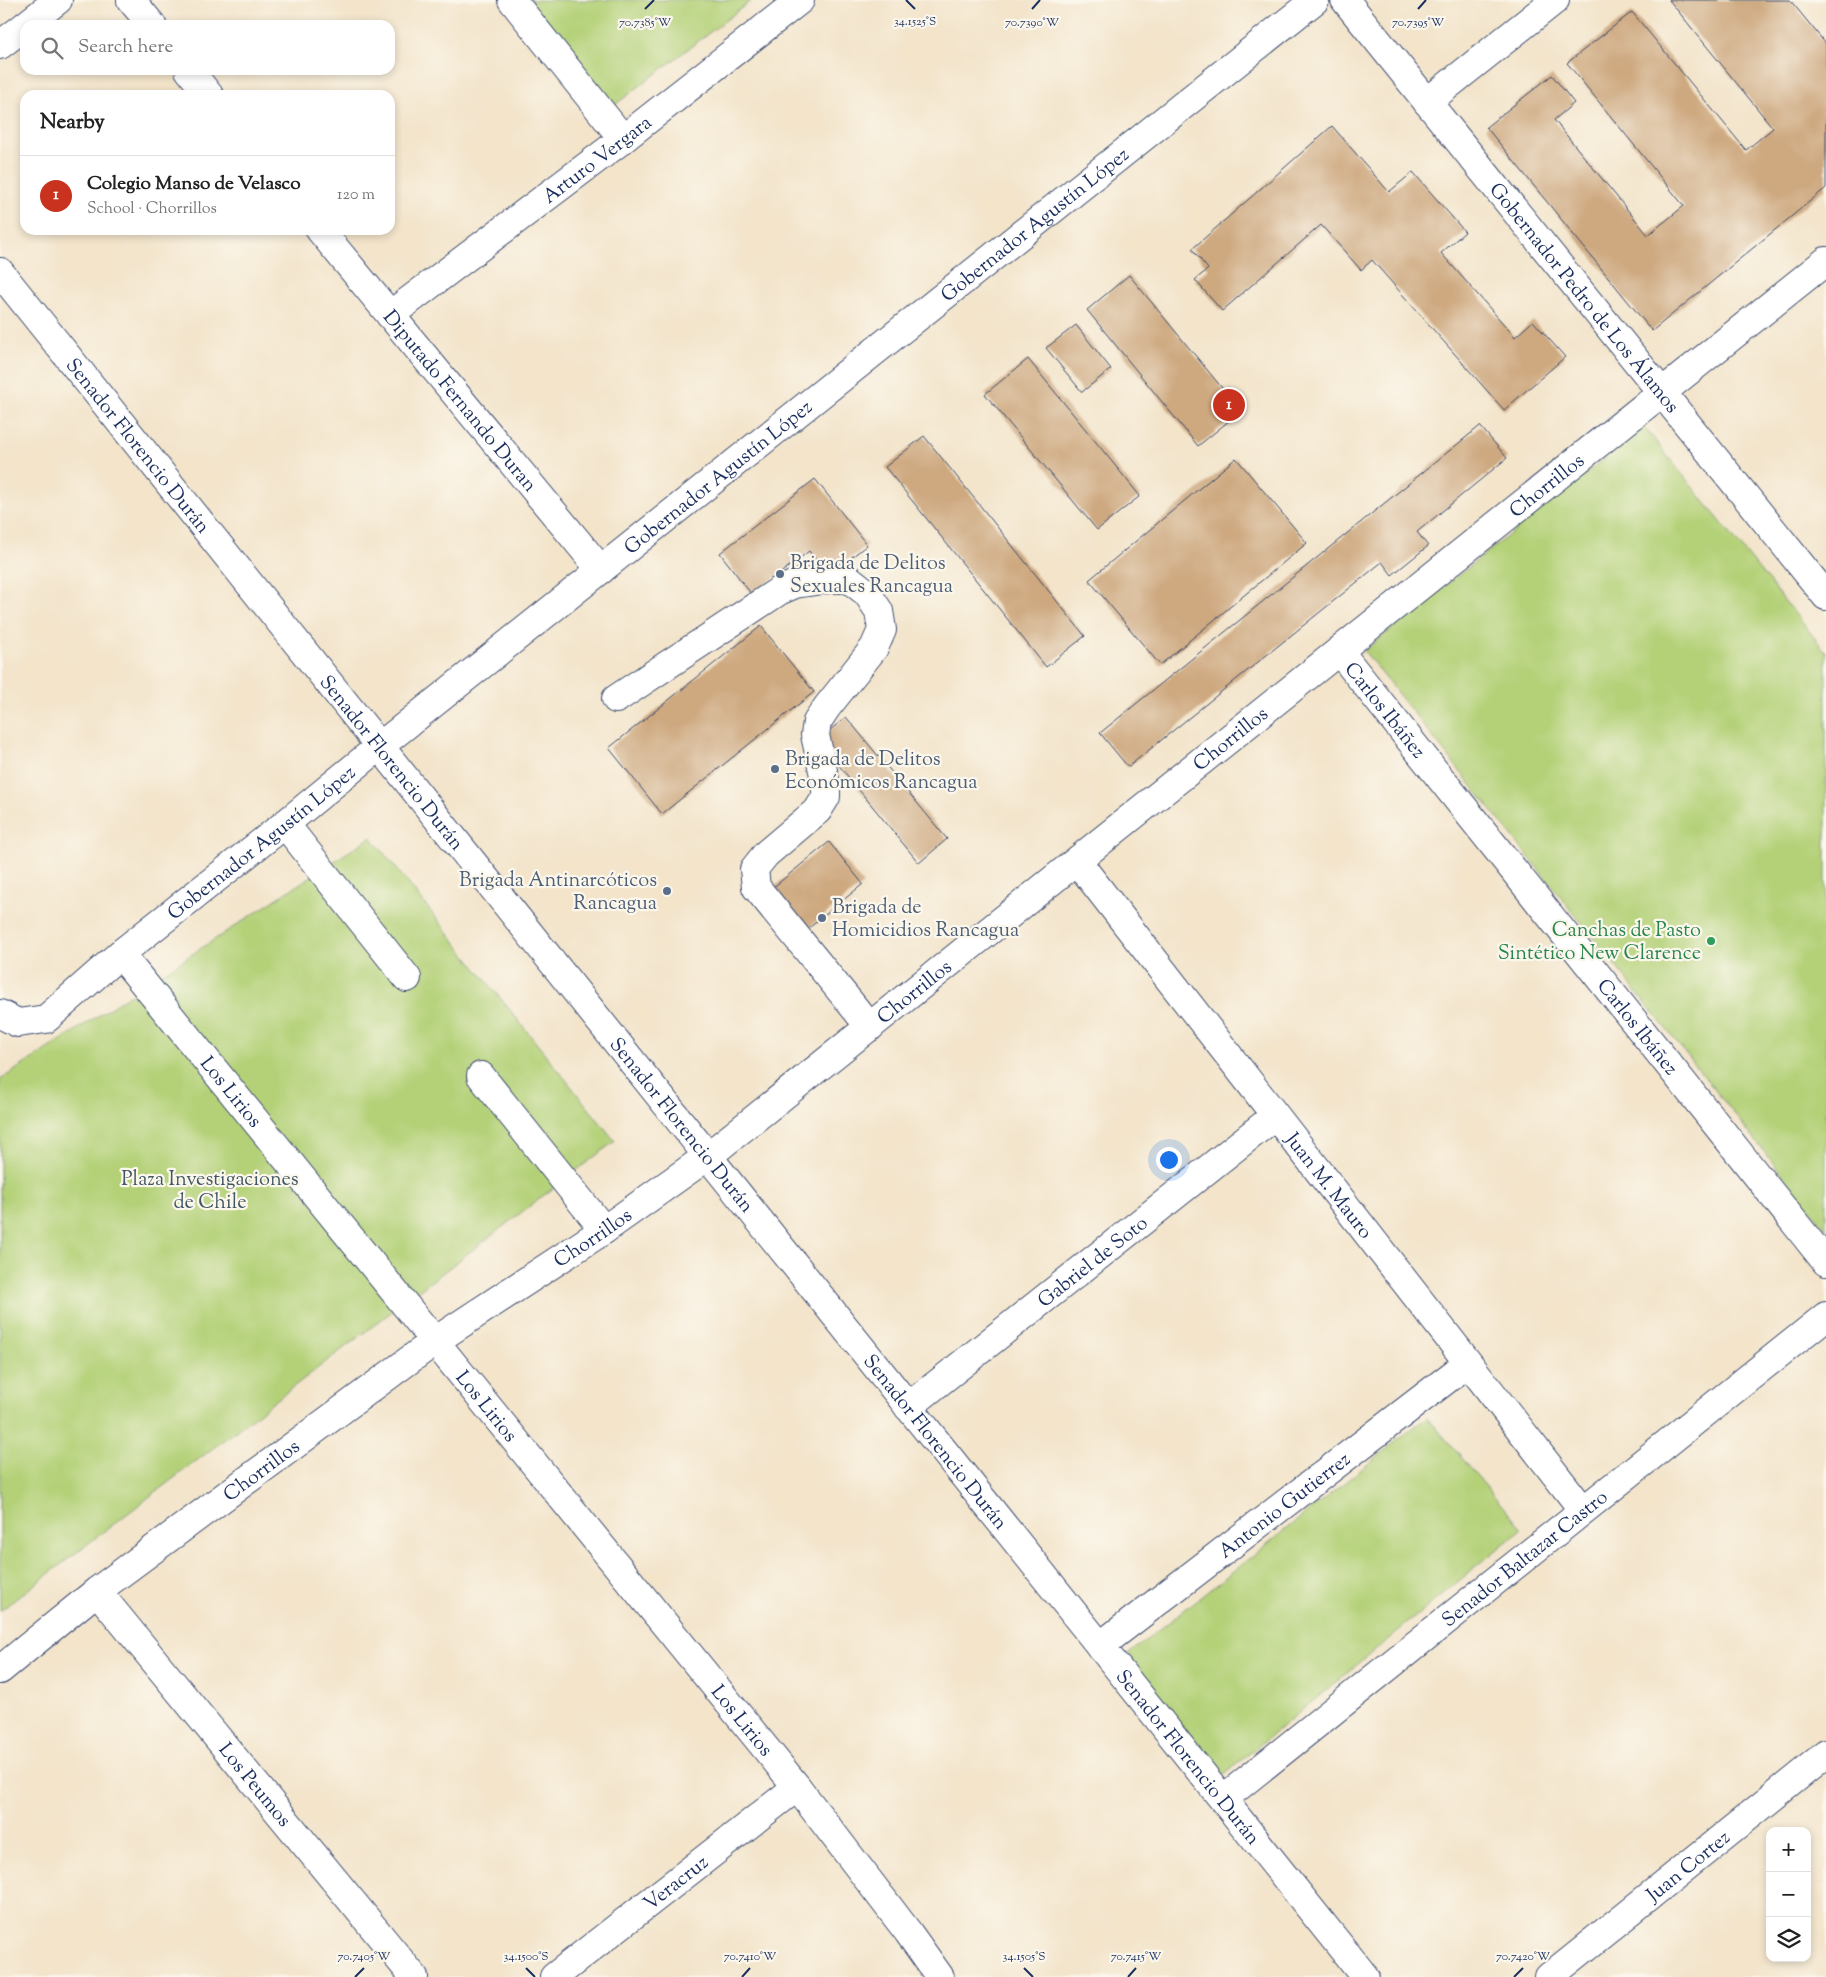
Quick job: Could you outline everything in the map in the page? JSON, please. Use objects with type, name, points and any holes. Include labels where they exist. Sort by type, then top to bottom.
[{"type":"street","points":[[32,20],[58,0]]},
{"type":"street","points":[[131,0],[148,20]]},
{"type":"street","points":[[512,0],[623,139]]},
{"type":"street","name":"Arturo Vergara","points":[[390,315],[623,139],[800,0]]},
{"type":"street","name":"Gobernador Agustín López","points":[[120,954],[1315,0]]},
{"type":"street","name":"Gobernador Pedro de Los Álamos","points":[[1345,0],[1826,596]]},
{"type":"street","points":[[1427,102],[1555,0]]},
{"type":"street","points":[[0,45],[20,30]]},
{"type":"street","points":[[193,75],[205,90]]},
{"type":"street","name":"Diputado Fernando Duran","points":[[324,235],[601,570]]},
{"type":"street","name":"Chorrillos","points":[[0,1670],[97,1591],[435,1341],[604,1230],[708,1156],[1826,261]]},
{"type":"street","name":"Senador Florencio Durán","points":[[0,272],[1365,1977]]},
{"type":"street","points":[[616,699],[779,591],[795,584],[830,579],[849,579],[867,592],[879,611],[882,630],[874,648],[826,707],[817,722],[815,735],[826,784],[826,797],[818,810],[766,854],[754,869],[756,886],[870,1026]]},
{"type":"street","name":"Carlos Ibáñez","points":[[1339,651],[1826,1262]]},
{"type":"street","points":[[285,824],[407,978]]},
{"type":"street","name":"Juan M. Mauro","points":[[1077,861],[1583,1510]]},
{"type":"street","points":[[0,1014],[18,1024],[46,1019],[120,954]]},
{"type":"street","name":"Los Lirios","points":[[120,954],[797,1787],[940,1977]]},
{"type":"street","points":[[481,1076],[604,1230]]},
{"type":"street","name":"Gabriel de Soto","points":[[908,1407],[1275,1116]]},
{"type":"street","name":"Senador Baltazar Castro","points":[[1223,1799],[1826,1316]]},
{"type":"street","name":"Antonio Gutierrez","points":[[1100,1646],[1468,1363]]},
{"type":"street","name":"Los Peumos","points":[[97,1591],[414,1977]]},
{"type":"street","name":"Juan Cortez","points":[[1549,1977],[1826,1754]]},
{"type":"street","name":"Veracruz","points":[[554,1977],[797,1787]]},
{"type":"green space","points":[[518,0],[752,0],[607,111]]},
{"type":"green space","name":"Canchas de Pasto Sintético New Clarence","points":[[1644,427],[1826,652],[1826,1229],[1364,651]]},
{"type":"green space","name":"Plaza Investigaciones de Chile","points":[[371,837],[615,1141],[0,1611],[0,1080]]},
{"type":"green space","points":[[1427,1417],[1522,1529],[1217,1780],[1125,1657]]},
{"type":"building","points":[[1669,0],[1790,0],[1826,44],[1826,188],[1652,331],[1486,127],[1552,75],[1574,103],[1554,120],[1648,235],[1684,206],[1567,63],[1632,12],[1746,150],[1773,128]]},
{"type":"building","points":[[1332,126],[1389,192],[1413,172],[1465,232],[1441,253],[1515,337],[1533,321],[1565,357],[1504,410],[1372,260],[1361,270],[1321,225],[1222,311],[1195,280],[1208,269],[1192,249]]},
{"type":"building","points":[[1129,275],[1241,411],[1198,446],[1087,310]]},
{"type":"building","points":[[1076,325],[1111,369],[1082,392],[1046,348]]},
{"type":"building","points":[[1028,359],[1140,496],[1097,530],[985,394]]},
{"type":"building","points":[[1480,426],[1507,458],[1417,532],[1428,546],[1392,575],[1382,562],[1128,767],[1100,733]]},
{"type":"building","points":[[924,436],[1085,636],[1046,667],[885,467]]},
{"type":"building","points":[[1236,458],[1307,543],[1160,665],[1089,580]]},
{"type":"building","points":[[815,479],[867,545],[828,576],[809,551],[752,595],[720,553]]},
{"type":"building","points":[[761,626],[814,692],[662,814],[609,748]]},
{"type":"building","points":[[846,717],[947,839],[919,863],[818,740]]},
{"type":"building","points":[[829,842],[863,884],[799,936],[765,894]]},
{"type":"place","name":"Colegio Manso de Velasco","points":[[1229,405]]},
{"type":"place","name":"Brigada de Delitos Sexuales Rancagua","points":[[780,574]]},
{"type":"place","name":"Brigada de Delitos Económicos Rancagua","points":[[775,769]]},
{"type":"place","name":"Brigada Antinarcóticos Rancagua","points":[[667,891]]},
{"type":"place","name":"Brigada de Homicidios Rancagua","points":[[822,918]]},
{"type":"place","name":"Canchas de Pasto Sintético New Clarence","points":[[1711,941]]}]
